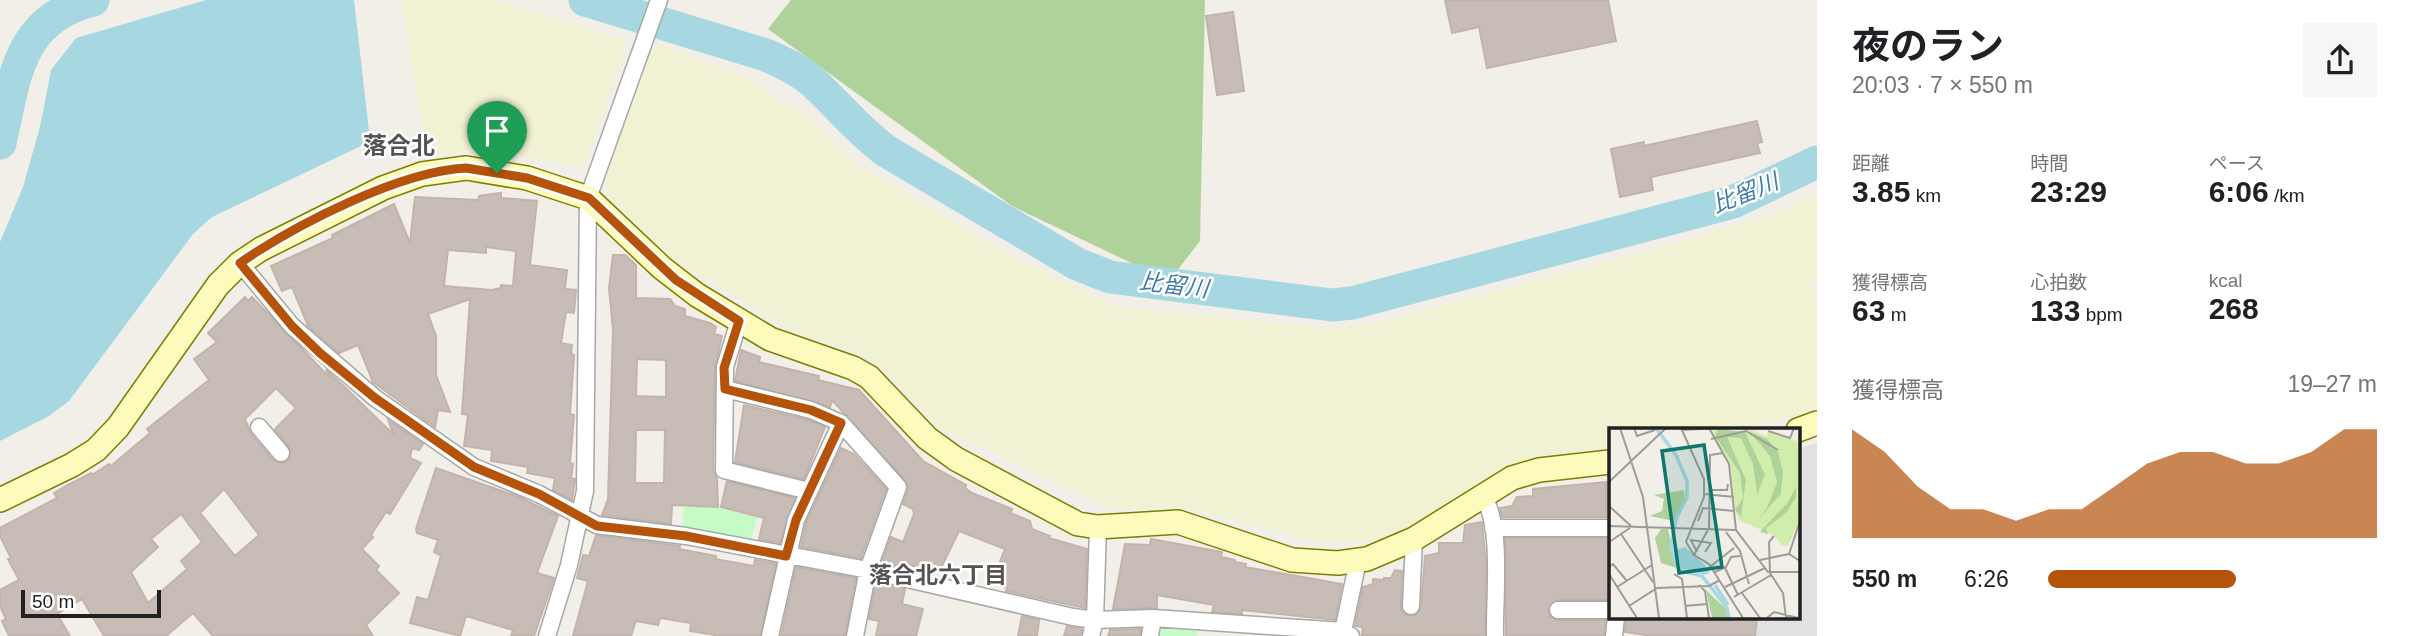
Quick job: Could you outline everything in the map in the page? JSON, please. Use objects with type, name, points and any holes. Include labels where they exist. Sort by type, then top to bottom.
[{"type":"street","points":[[547,636],[581,519],[585,491],[589,198],[658,3]]},
{"type":"street","points":[[0,500],[72,465],[96,450],[118,427],[218,285],[240,263],[261,249],[383,188],[445,169],[466,168],[527,178],[589,198],[676,280],[739,321],[799,352],[853,368],[869,377],[927,438],[956,459],[1064,519],[1098,527],[1178,522],[1292,560],[1318,564],[1358,561],[1414,539],[1512,478],[1539,470],[1609,463]]},
{"type":"street","points":[[240,263],[292,326],[375,398],[474,467],[539,494],[597,526],[686,536],[868,570],[1093,628],[1153,618],[1248,630],[1346,634],[1358,561]]},
{"type":"street","points":[[739,321],[724,368],[724,470],[809,491]]},
{"type":"street","points":[[725,389],[811,410],[841,423],[898,487],[868,570],[855,636]]},
{"type":"street","points":[[770,636],[796,520],[841,423]]},
{"type":"street","points":[[1800,428],[1817,424]]},
{"type":"street","points":[[259,428],[281,453]]},
{"type":"street","points":[[1483,496],[1490,507],[1493,528],[1495,636]]},
{"type":"street","points":[[1093,628],[1098,527]]},
{"type":"street","points":[[1493,528],[1609,528]]},
{"type":"street","points":[[1411,606],[1414,539]]},
{"type":"street","points":[[1559,610],[1609,610]]},
{"type":"street","points":[[1150,636],[1153,618]]},
{"type":"street","points":[[1614,636],[1616,618]]},
{"type":"green space","points":[[401,0],[494,0],[627,41],[584,168],[481,149],[427,156]]},
{"type":"green space","points":[[791,0],[1205,0],[1200,241],[1169,281],[1012,206],[768,29]]},
{"type":"green space","points":[[654,43],[738,73],[810,118],[851,161],[1011,256],[1118,307],[1339,329],[1381,322],[1690,239],[1785,210],[1817,192],[1817,280],[1810,283],[1817,303],[1817,409],[1748,428],[1609,428],[1609,448],[1534,456],[1396,533],[1362,542],[1316,542],[1183,507],[1112,509],[935,425],[885,371],[851,349],[807,338],[676,262],[611,200],[604,178]]},
{"type":"green space","points":[[684,507],[717,507],[757,518],[751,541],[682,531]]},
{"type":"green space","points":[[1168,626],[1198,626],[1197,636],[1160,636],[1161,631]]},
{"type":"shaded area","points":[[1817,443],[1817,636],[1755,636],[1758,618],[1800,618],[1800,448]]},
{"type":"water","points":[[206,0],[354,0],[369,131],[363,145],[212,217],[193,234],[69,401],[49,416],[0,441],[0,242],[23,187],[40,127],[51,70],[76,38]]},
{"type":"building","points":[[1445,0],[1608,0],[1616,41],[1487,68],[1479,27],[1452,33]]},
{"type":"building","points":[[1233,12],[1244,91],[1217,95],[1206,16]]},
{"type":"building","points":[[1757,121],[1762,142],[1757,143],[1760,153],[1651,177],[1653,190],[1620,197],[1611,149],[1644,142],[1644,146]]},
{"type":"building","points":[[501,193],[501,198],[537,201],[530,265],[567,270],[565,289],[576,290],[574,313],[566,312],[561,343],[572,345],[571,354],[574,355],[570,414],[574,415],[570,463],[573,464],[571,478],[575,479],[572,500],[553,490],[555,478],[527,473],[528,467],[491,461],[492,450],[464,446],[468,415],[462,414],[470,299],[428,314],[436,336],[436,375],[450,412],[438,410],[435,427],[373,382],[358,345],[339,353],[308,326],[292,287],[282,291],[271,266],[333,238],[332,235],[394,204],[410,243],[415,197],[478,200],[479,196]],"holes":[[[486,247],[516,251],[513,286],[501,285],[501,288],[492,290],[444,286],[448,250],[486,253]]]},
{"type":"building","points":[[613,255],[625,255],[636,265],[636,298],[670,299],[675,306],[685,309],[685,316],[710,323],[716,327],[714,334],[722,336],[715,367],[713,470],[717,478],[718,507],[672,505],[671,524],[602,515],[608,499],[613,330],[609,288]],"holes":[[[637,359],[666,360],[666,397],[636,396]],[[636,430],[665,430],[664,483],[635,483]]]},
{"type":"building","points":[[245,297],[248,301],[252,297],[330,378],[326,369],[394,435],[388,420],[423,444],[419,450],[412,448],[410,458],[421,463],[390,514],[386,512],[371,535],[373,537],[362,549],[379,566],[376,570],[399,593],[366,625],[373,636],[213,636],[193,613],[166,636],[104,636],[82,599],[57,614],[70,636],[9,636],[2,621],[6,619],[0,606],[0,590],[19,580],[8,559],[11,558],[0,536],[0,528],[57,498],[54,493],[68,485],[109,464],[111,466],[150,433],[147,429],[209,380],[194,359],[217,342],[208,333]],"holes":[[[276,388],[296,408],[275,429],[291,450],[288,461],[282,463],[273,460],[251,434],[245,419]],[[224,489],[259,535],[235,556],[200,513]],[[181,514],[202,542],[181,561],[187,569],[148,603],[131,572],[158,547],[151,539]]]},
{"type":"building","points":[[741,350],[760,357],[759,362],[819,376],[818,380],[859,390],[923,461],[966,485],[965,488],[972,493],[1012,509],[1010,513],[1030,521],[1032,529],[1050,536],[1049,538],[1087,549],[1085,608],[1006,591],[1007,588],[992,582],[1005,549],[959,531],[939,572],[934,570],[933,574],[911,565],[910,569],[882,562],[891,537],[903,542],[914,514],[913,509],[903,504],[908,490],[906,481],[832,400],[830,407],[735,381]]},
{"type":"building","points":[[744,405],[808,420],[825,427],[804,479],[735,462]]},
{"type":"building","points":[[841,448],[854,454],[886,489],[861,558],[801,547],[806,523]]},
{"type":"building","points":[[436,468],[519,497],[558,516],[537,573],[554,578],[534,636],[511,636],[513,630],[466,616],[460,636],[410,623],[417,597],[428,600],[441,556],[434,552],[438,540],[417,533],[416,529]]},
{"type":"building","points":[[727,481],[795,498],[780,543],[759,539],[764,518],[721,507]]},
{"type":"building","points":[[1606,482],[1606,517],[1502,517],[1500,508],[1512,506],[1517,497],[1533,496],[1533,489]]},
{"type":"building","points":[[1482,522],[1486,564],[1485,636],[1362,635],[1363,627],[1355,626],[1363,587],[1373,584],[1373,579],[1384,580],[1391,578],[1395,570],[1402,571],[1401,610],[1406,615],[1416,615],[1421,606],[1425,556],[1439,553],[1439,543],[1463,543],[1465,525]]},
{"type":"building","points":[[596,535],[680,546],[679,549],[716,556],[715,559],[754,566],[755,560],[776,563],[760,636],[721,636],[690,631],[691,623],[660,618],[658,625],[636,621],[631,636],[573,636],[588,581],[577,578],[583,555],[589,556]]},
{"type":"building","points":[[1505,538],[1609,538],[1609,600],[1557,600],[1548,609],[1549,616],[1557,620],[1605,620],[1604,636],[1506,636]]},
{"type":"building","points":[[1151,539],[1222,552],[1221,557],[1246,564],[1245,567],[1342,584],[1335,620],[1242,610],[1242,614],[1212,612],[1214,605],[1157,595],[1157,608],[1113,609],[1125,544],[1150,545]]},
{"type":"building","points":[[796,567],[856,578],[845,636],[781,636]]},
{"type":"building","points":[[876,583],[905,589],[902,604],[923,609],[916,636],[876,636],[879,621],[869,619]]},
{"type":"building","points":[[1022,616],[1039,620],[1037,636],[1018,636]]},
{"type":"building","points":[[1626,618],[1728,621],[1729,618],[1757,618],[1755,636],[1651,636],[1625,632]]},
{"type":"building","points":[[1067,626],[1082,629],[1080,636],[1064,636]]},
{"type":"building","points":[[1141,629],[1140,636],[1108,636],[1110,630]]},
{"type":"waterway","name":"比留川","points":[[0,143],[16,74],[34,36],[49,21],[68,9],[93,0]]},
{"type":"waterway","name":"比留川","points":[[585,0],[766,55],[791,67],[814,83],[886,151],[1077,264],[1110,277],[1332,305],[1352,303],[1733,202],[1817,162]]},
{"type":"district","name":"落合北","points":[[399,146]]},
{"type":"district","name":"落合北六丁目","points":[[938,575]]},
{"type":"route","points":[[466,168],[497,173],[551,184],[589,198],[676,280],[739,321],[724,368],[725,389],[811,410],[841,423],[796,520],[786,556],[686,536],[597,526],[539,494],[474,467],[375,398],[320,353],[292,326],[240,263],[261,249],[339,209],[383,188],[422,174],[466,168]]}]
